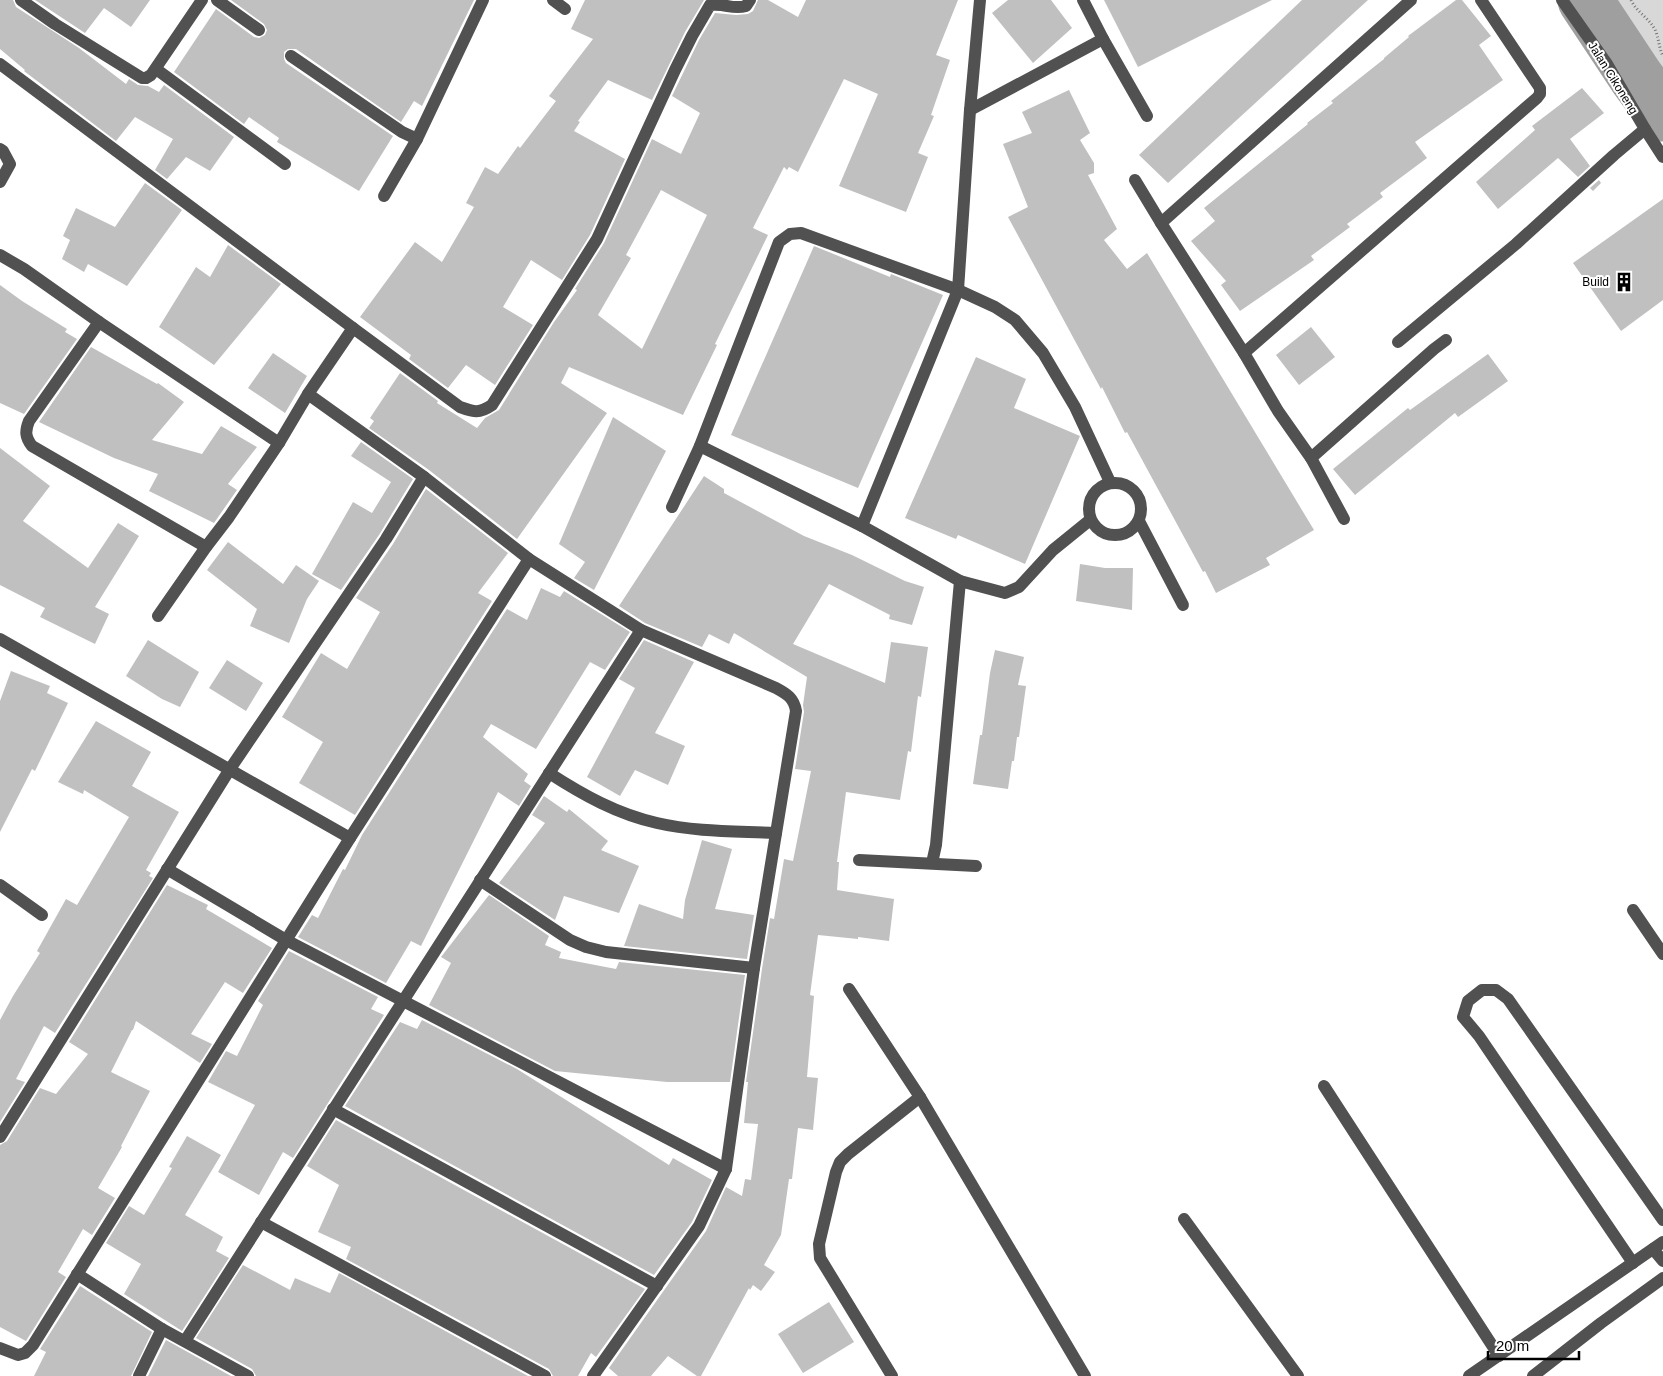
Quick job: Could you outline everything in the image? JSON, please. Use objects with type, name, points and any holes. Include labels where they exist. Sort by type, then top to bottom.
[{"type":"street","points":[[21,0],[55,24],[142,78],[151,75],[156,69],[202,0]]},
{"type":"street","points":[[217,0],[259,30]]},
{"type":"street","points":[[384,196],[417,139],[483,0]]},
{"type":"street","points":[[552,0],[565,9]]},
{"type":"street","points":[[0,64],[460,407],[481,412],[492,405],[597,239],[675,70],[710,5],[721,3],[738,9],[746,6],[750,0]]},
{"type":"street","points":[[862,526],[958,290],[970,110],[980,0]]},
{"type":"street","points":[[1083,0],[1147,116]]},
{"type":"street","points":[[1162,223],[1411,0]]},
{"type":"street","points":[[1244,353],[1540,94],[1540,88],[1481,0]]},
{"type":"street","name":"Jalan Cikoneng","points":[[1562,0],[1607,64],[1663,157]]},
{"type":"street","points":[[970,110],[1103,39]]},
{"type":"street","points":[[291,56],[402,132],[417,139]]},
{"type":"street","points":[[156,69],[285,164]]},
{"type":"street","points":[[1398,342],[1516,244],[1614,155],[1645,130]]},
{"type":"street","points":[[0,149],[3,150],[10,164],[0,182]]},
{"type":"street","points":[[1135,180],[1244,353],[1278,411],[1311,458],[1344,519]]},
{"type":"street","points":[[672,507],[700,446],[779,242],[790,234],[801,233],[958,290],[995,307],[1015,320],[1043,353],[1075,407],[1110,482]]},
{"type":"street","points":[[0,255],[24,269],[99,322],[279,443]]},
{"type":"street","points":[[99,322],[29,421],[25,431],[27,440],[32,446],[206,547]]},
{"type":"street","points":[[158,616],[229,517],[353,328]]},
{"type":"street","points":[[1311,458],[1446,340]]},
{"type":"street","points":[[308,394],[424,477],[529,559],[641,630],[767,684],[790,696],[795,703],[796,711],[754,968],[726,1169],[699,1226],[593,1376]]},
{"type":"street","points":[[700,446],[862,526],[960,581],[1005,593],[1019,587],[1053,550],[1090,520]]},
{"type":"street","points":[[0,1137],[230,769],[386,539],[424,477]]},
{"type":"street","points":[[1110,482],[1121,483],[1132,489],[1139,498],[1141,510],[1139,521],[1131,530],[1120,535],[1108,534],[1097,529],[1090,520],[1088,508],[1090,496],[1099,487],[1110,482]]},
{"type":"street","points":[[1139,521],[1183,605]]},
{"type":"street","points":[[2,1349],[18,1355],[33,1345],[350,838],[529,559]]},
{"type":"street","points":[[932,863],[936,845],[960,581]]},
{"type":"street","points":[[185,1341],[641,630]]},
{"type":"street","points":[[0,638],[350,838]]},
{"type":"street","points":[[549,773],[586,797],[621,812],[657,823],[706,830],[776,833]]},
{"type":"street","points":[[859,860],[976,866]]},
{"type":"street","points":[[167,869],[286,940],[726,1169]]},
{"type":"street","points":[[480,880],[570,940],[586,947],[606,952],[754,968]]},
{"type":"street","points":[[0,885],[42,915]]},
{"type":"street","points":[[1633,910],[1663,954]]},
{"type":"street","points":[[849,989],[920,1097],[1085,1376]]},
{"type":"street","points":[[1633,1263],[1479,1036],[1463,1017],[1468,1001],[1482,990],[1496,990],[1508,999],[1663,1220]]},
{"type":"street","points":[[1324,1086],[1499,1356]]},
{"type":"street","points":[[892,1376],[820,1258],[818,1244],[840,1162],[920,1097]]},
{"type":"street","points":[[333,1109],[657,1286]]},
{"type":"street","points":[[1184,1219],[1298,1376]]},
{"type":"street","points":[[261,1222],[546,1376]]},
{"type":"street","points":[[1469,1376],[1658,1246],[1663,1261]]},
{"type":"street","points":[[77,1274],[162,1329],[248,1376]]},
{"type":"street","points":[[1533,1376],[1663,1278]]},
{"type":"street","points":[[139,1376],[162,1329]]},
{"type":"path","points":[[1631,0],[1657,33],[1659,48],[1663,56]]},
{"type":"shaded area","points":[[1611,0],[1663,0],[1663,87],[1606,9]]},
{"type":"building","points":[[0,0],[13,0],[16,7],[79,48],[126,84],[129,79],[138,85],[148,86],[159,92],[164,85],[234,137],[210,171],[186,157],[167,179],[155,170],[173,139],[135,117],[116,141],[24,71],[0,49]]},
{"type":"building","points":[[35,0],[150,0],[131,27],[104,8],[85,33]]},
{"type":"building","points":[[231,0],[474,0],[422,106],[414,101],[401,122],[296,49],[288,49],[284,52],[286,63],[393,136],[359,191],[277,142],[279,138],[249,117],[244,124],[174,72],[216,9],[254,37],[259,38],[265,35],[267,30],[264,24]]},
{"type":"building","points":[[585,0],[704,0],[685,32],[652,100],[608,80],[578,121],[580,122],[574,131],[625,159],[590,235],[562,280],[531,260],[503,307],[533,325],[495,385],[466,365],[448,388],[409,359],[411,355],[360,317],[415,242],[442,262],[474,207],[466,203],[485,167],[498,174],[518,146],[520,148],[556,101],[549,96],[593,39],[571,29]]},
{"type":"building","points":[[758,0],[768,0],[798,17],[806,0],[958,0],[936,55],[950,60],[931,115],[934,116],[918,153],[928,157],[906,212],[839,186],[878,94],[844,79],[798,172],[789,167],[787,170],[784,167],[753,228],[768,235],[683,415],[569,367],[561,383],[607,413],[517,539],[429,470],[369,428],[374,421],[370,418],[400,373],[438,401],[437,403],[477,428],[485,418],[499,410],[554,322],[577,290],[575,289],[604,243],[652,139],[681,154],[700,113],[672,96],[699,40],[715,13],[736,15],[748,14],[753,11]],"holes":[[[661,190],[707,215],[642,349],[598,315],[631,258],[626,255]]]},
{"type":"building","points":[[1008,0],[1051,0],[1072,28],[1033,63],[992,13]]},
{"type":"building","points":[[1104,0],[1272,0],[1138,67]]},
{"type":"building","points":[[1302,0],[1368,0],[1168,183],[1139,155]]},
{"type":"building","points":[[1456,0],[1462,0],[1491,36],[1479,45],[1503,80],[1415,142],[1427,158],[1380,193],[1383,197],[1347,224],[1350,227],[1311,256],[1314,260],[1240,311],[1221,285],[1226,281],[1191,241],[1215,221],[1204,208],[1333,103],[1331,101],[1384,59],[1408,36]]},
{"type":"building","points":[[1582,88],[1604,113],[1570,139],[1590,166],[1578,177],[1558,158],[1498,209],[1476,182],[1535,130],[1532,126]]},
{"type":"building","points":[[1069,90],[1090,133],[1080,140],[1094,163],[1094,173],[1088,175],[1117,229],[1104,240],[1127,269],[1147,253],[1314,530],[1266,558],[1270,565],[1216,593],[1127,432],[1125,433],[1102,387],[1101,389],[1008,217],[1028,207],[1003,144],[1032,133],[1022,112]]},
{"type":"building","points":[[1599,180],[1601,183],[1593,191],[1590,188]]},
{"type":"building","points":[[145,183],[182,210],[127,286],[88,264],[84,272],[62,259],[70,240],[63,236],[76,208],[115,227]]},
{"type":"building","name":"Build","points":[[1663,199],[1663,300],[1621,331],[1573,263]]},
{"type":"building","points":[[228,245],[281,284],[214,365],[159,327],[196,267],[210,277]]},
{"type":"building","points":[[814,246],[890,277],[891,274],[943,295],[858,488],[731,435]]},
{"type":"building","points":[[0,285],[67,329],[65,332],[77,339],[24,414],[0,403]]},
{"type":"building","points":[[1311,327],[1335,357],[1299,385],[1276,355]]},
{"type":"building","points":[[91,347],[158,383],[184,402],[152,440],[202,454],[221,426],[257,447],[228,484],[237,490],[214,523],[149,491],[158,474],[114,458],[39,422]]},
{"type":"building","points":[[273,353],[307,376],[285,413],[248,388]]},
{"type":"building","points":[[1488,354],[1508,381],[1458,417],[1455,413],[1355,495],[1333,469],[1408,408],[1410,410]]},
{"type":"building","points":[[976,357],[1026,379],[1014,408],[1080,436],[1025,564],[958,535],[956,539],[905,518]]},
{"type":"building","points":[[613,417],[666,451],[594,590],[574,578],[585,562],[559,544]]},
{"type":"building","points":[[361,442],[413,479],[379,535],[341,590],[312,574],[353,502],[372,513],[391,482],[351,456]]},
{"type":"building","points":[[0,448],[50,486],[23,521],[88,568],[118,523],[139,536],[95,607],[109,614],[95,644],[40,617],[45,608],[0,585]]},
{"type":"building","points":[[704,476],[724,489],[724,493],[804,536],[852,555],[905,581],[924,587],[912,625],[889,619],[890,615],[829,584],[793,644],[885,683],[891,642],[928,647],[921,697],[918,696],[911,752],[908,751],[900,800],[846,792],[837,862],[839,862],[837,890],[894,899],[889,941],[818,935],[810,995],[814,996],[807,1077],[818,1078],[813,1130],[798,1128],[792,1179],[789,1179],[781,1235],[764,1265],[775,1272],[761,1291],[753,1285],[750,1290],[749,1288],[701,1376],[697,1376],[668,1356],[651,1376],[618,1376],[609,1368],[706,1231],[726,1187],[742,1196],[745,1179],[751,1180],[758,1124],[744,1123],[748,1082],[746,1082],[762,969],[770,918],[774,919],[784,859],[793,861],[811,771],[795,769],[804,712],[803,705],[807,677],[734,633],[729,644],[709,634],[702,647],[645,623],[619,606]]},
{"type":"building","points":[[426,489],[508,553],[478,593],[492,601],[355,815],[299,783],[323,742],[282,717],[321,653],[347,669],[380,612],[356,598],[393,544]]},
{"type":"building","points":[[228,542],[283,584],[296,565],[319,581],[307,599],[289,643],[250,626],[257,609],[207,570]]},
{"type":"building","points":[[1080,564],[1105,568],[1133,568],[1132,610],[1076,601]]},
{"type":"building","points":[[541,588],[560,597],[564,591],[630,632],[605,670],[590,662],[536,749],[491,724],[483,737],[528,774],[524,781],[531,786],[519,806],[498,792],[421,946],[411,941],[386,983],[298,937],[312,915],[318,918],[362,835],[507,609],[527,620]]},
{"type":"building","points":[[148,640],[199,672],[180,707],[162,699],[126,676]]},
{"type":"building","points":[[644,640],[694,662],[655,733],[685,746],[668,785],[635,770],[620,796],[587,777],[635,688],[619,679]]},
{"type":"building","points":[[995,650],[1024,657],[1018,685],[1026,686],[1019,737],[1017,737],[1008,789],[973,784]]},
{"type":"building","points":[[227,660],[263,683],[246,711],[209,688]]},
{"type":"building","points":[[11,671],[50,686],[47,693],[68,703],[35,771],[32,769],[0,832],[0,701]]},
{"type":"building","points":[[96,721],[151,752],[132,786],[179,812],[146,870],[151,873],[149,876],[153,878],[55,1033],[44,1026],[16,1079],[25,1082],[0,1122],[0,1020],[40,953],[37,951],[66,899],[77,905],[129,817],[84,790],[83,794],[58,782]]},
{"type":"building","points":[[544,796],[567,812],[569,809],[608,841],[601,850],[639,866],[619,913],[564,896],[555,920],[499,883],[545,823],[532,815]]},
{"type":"building","points":[[702,840],[732,849],[715,909],[754,915],[747,959],[624,946],[639,904],[683,919],[685,900]]},
{"type":"building","points":[[167,885],[208,905],[206,909],[272,948],[243,993],[225,982],[191,1034],[212,1044],[200,1063],[136,1021],[111,1072],[150,1091],[122,1147],[98,1188],[115,1198],[92,1235],[83,1229],[58,1272],[66,1277],[26,1341],[0,1327],[0,1145],[7,1141],[40,1088],[56,1094],[88,1054],[69,1042]]},
{"type":"building","points":[[489,895],[549,936],[545,945],[561,952],[559,958],[616,969],[619,962],[745,975],[730,1082],[667,1082],[555,1071],[429,1005],[451,963],[441,957]]},
{"type":"building","points":[[289,951],[378,997],[371,1009],[384,1015],[293,1158],[283,1152],[259,1195],[218,1172],[255,1105],[208,1082],[226,1051],[237,1056],[263,1005],[258,1001]]},
{"type":"building","points":[[422,1020],[517,1069],[669,1165],[673,1158],[712,1180],[692,1222],[654,1275],[345,1106],[400,1022],[417,1029]]},
{"type":"building","points":[[336,1120],[645,1289],[596,1357],[591,1353],[578,1376],[553,1376],[549,1369],[346,1259],[351,1247],[318,1232],[339,1185],[307,1166]]},
{"type":"building","points":[[187,1136],[221,1155],[185,1215],[223,1237],[216,1251],[229,1258],[182,1331],[124,1294],[141,1264],[106,1243],[129,1206],[144,1215],[172,1168],[169,1167]]},
{"type":"building","points":[[243,1265],[290,1290],[295,1278],[330,1293],[339,1273],[528,1376],[256,1376],[252,1369],[196,1338]]},
{"type":"building","points":[[80,1286],[152,1332],[131,1376],[34,1376],[46,1352],[40,1349]]},
{"type":"building","points":[[829,1302],[854,1342],[803,1373],[778,1334]]},
{"type":"building","points":[[166,1340],[231,1376],[148,1376]]},
{"type":"waterway","points":[[1585,0],[1663,114]]},
{"type":"place","name":"Build","points":[[1624,282]]}]
